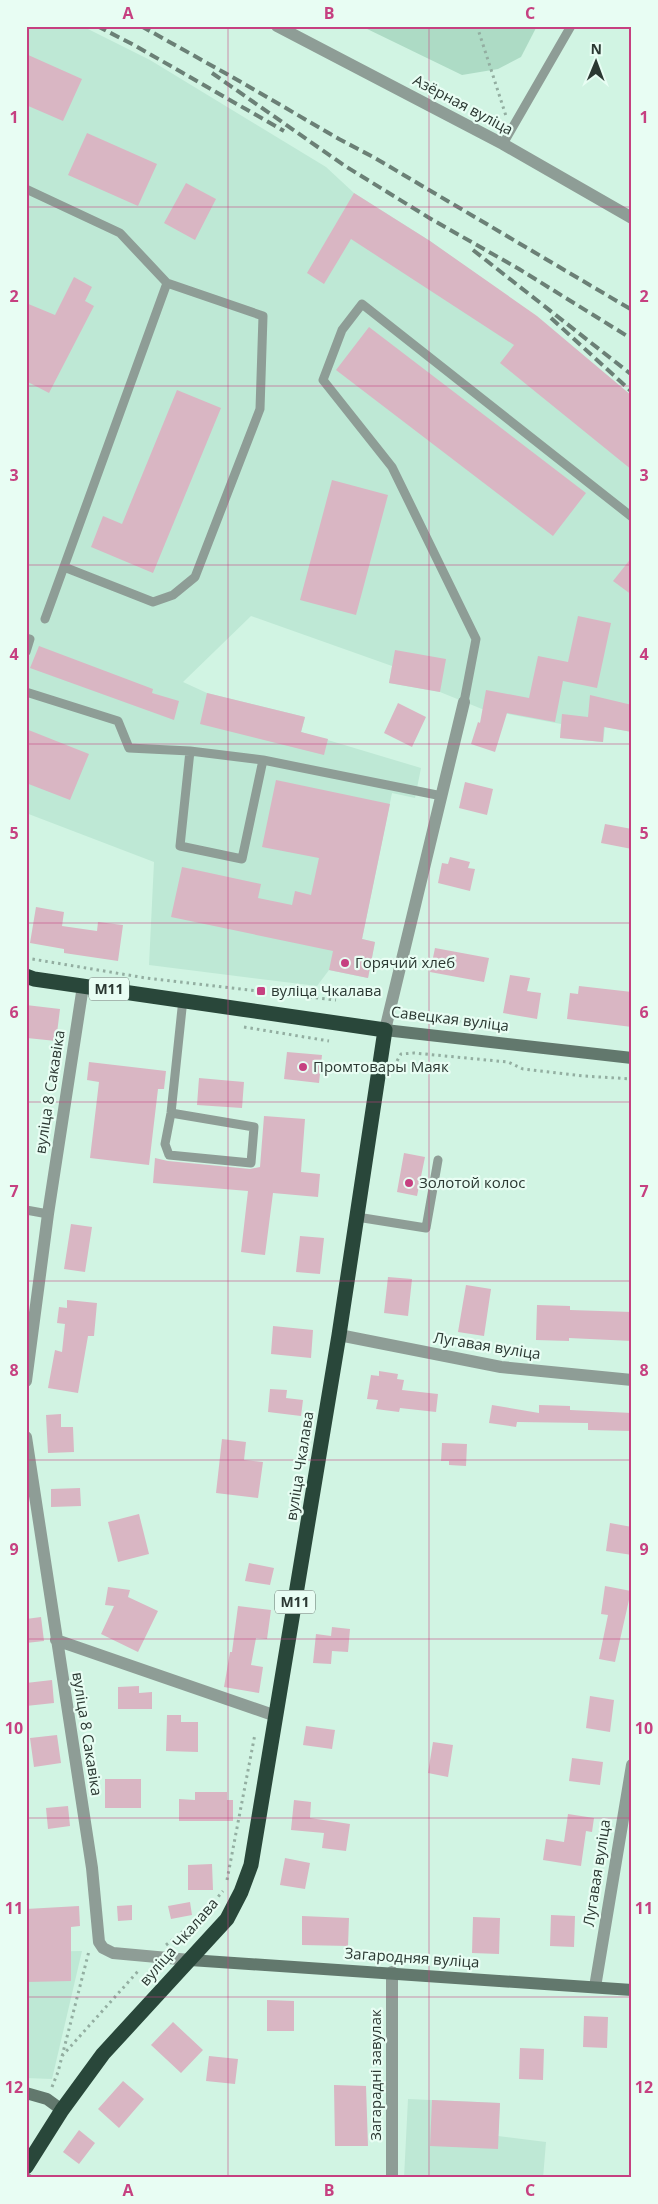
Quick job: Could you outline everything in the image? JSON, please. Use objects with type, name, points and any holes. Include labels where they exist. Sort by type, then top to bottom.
[{"type":"highway","name":"Савецкая вуліца","points":[[29,978],[385,1030]]},
{"type":"highway","name":"вуліца Чкалава","points":[[26,2167],[62,2110],[102,2054],[226,1919],[251,1865],[339,1335],[385,1030]]},
{"type":"street","name":"Азёрная вуліца","points":[[277,26],[294,30],[503,144],[632,218]]},
{"type":"street","name":"вуліца Чкалава","points":[[385,1030],[464,702]]},
{"type":"street","name":"вуліца 8 Сакавіка","points":[[26,1381],[48,1214],[83,986]]},
{"type":"street","name":"Савецкая вуліца","points":[[385,1030],[632,1058]]},
{"type":"street","name":"Лугавая вуліца","points":[[339,1335],[501,1367],[632,1380]]},
{"type":"street","name":"вуліца 8 Сакавіка","points":[[26,1437],[92,1868],[98,1942]]},
{"type":"street","points":[[56,1640],[276,1716]]},
{"type":"street","name":"Лугавая вуліца","points":[[595,1987],[632,1765]]},
{"type":"street","points":[[98,1942],[103,1948],[113,1953],[190,1960]]},
{"type":"street","name":"Загародняя вуліца","points":[[190,1960],[392,1972],[632,1990]]},
{"type":"street","name":"Загарадні завулак","points":[[392,1972],[392,2178]]},
{"type":"street","points":[[26,2092],[47,2100],[62,2110]]},
{"type":"lane","points":[[503,144],[571,26]]},
{"type":"lane","points":[[26,189],[120,233],[167,284],[263,316],[260,409],[195,577],[173,595],[153,602],[64,567]]},
{"type":"lane","points":[[45,619],[167,284]]},
{"type":"lane","points":[[464,702],[476,639],[392,467],[323,380],[342,330],[362,304],[632,517]]},
{"type":"lane","points":[[26,638],[30,639],[26,652]]},
{"type":"lane","points":[[26,692],[118,721],[129,748],[190,751],[263,760],[442,796]]},
{"type":"lane","points":[[190,751],[180,846],[242,859],[263,760]]},
{"type":"lane","points":[[171,1114],[254,1127],[251,1163],[169,1155],[165,1144],[171,1114],[183,999]]},
{"type":"lane","points":[[357,1217],[426,1228],[438,1160]]},
{"type":"lane","points":[[26,1210],[48,1214]]},
{"type":"path","points":[[477,26],[510,132]]},
{"type":"path","points":[[26,958],[146,978],[336,1000]]},
{"type":"path","points":[[396,1062],[401,1054],[414,1053],[508,1062],[523,1069],[632,1080]]},
{"type":"path","points":[[62,2056],[152,1956],[201,1917],[224,1890],[228,1878],[260,1710]]},
{"type":"path","points":[[47,2100],[62,2056],[90,1948],[98,1942]]},
{"type":"shaded area","points":[[26,26],[82,26],[150,60],[326,167],[354,193],[430,241],[537,317],[632,396],[632,732],[605,727],[603,742],[560,738],[561,724],[482,709],[440,692],[389,683],[392,666],[251,616],[183,682],[207,693],[305,717],[301,732],[421,768],[415,798],[392,793],[362,939],[375,942],[368,978],[329,970],[317,986],[149,965],[154,862],[26,813]]},
{"type":"shaded area","points":[[361,26],[537,26],[521,57],[498,69],[462,75]]},
{"type":"shaded area","points":[[26,1944],[28,1952],[82,1951],[52,2079],[26,2078]]},
{"type":"shaded area","points":[[408,2099],[500,2103],[498,2136],[546,2142],[543,2178],[404,2178]]},
{"type":"building","points":[[26,54],[82,79],[63,121],[26,105]]},
{"type":"building","points":[[87,133],[157,164],[138,206],[68,175]]},
{"type":"building","points":[[186,183],[216,199],[195,240],[164,223]]},
{"type":"building","points":[[354,193],[430,241],[537,316],[632,396],[632,470],[500,363],[514,345],[351,239],[324,284],[307,273]]},
{"type":"building","points":[[74,277],[92,287],[85,301],[94,306],[49,393],[26,381],[26,303],[55,315]]},
{"type":"building","points":[[369,327],[586,493],[553,536],[336,370]]},
{"type":"building","points":[[177,390],[221,408],[153,573],[91,547],[103,516],[122,524]]},
{"type":"building","points":[[332,480],[388,495],[356,615],[300,600]]},
{"type":"building","points":[[632,557],[632,595],[613,581]]},
{"type":"building","points":[[578,616],[611,623],[597,688],[563,681],[555,722],[507,713],[495,752],[471,744],[478,722],[480,723],[486,690],[529,698],[538,656],[568,662]]},
{"type":"building","points":[[39,646],[153,689],[152,693],[179,701],[174,720],[30,668]]},
{"type":"building","points":[[395,650],[446,659],[440,692],[389,683]]},
{"type":"building","points":[[207,693],[305,717],[301,732],[328,739],[324,755],[200,724]]},
{"type":"building","points":[[590,695],[632,705],[632,732],[604,727],[603,742],[560,738],[562,714],[588,717]]},
{"type":"building","points":[[398,703],[426,717],[412,747],[384,733]]},
{"type":"building","points":[[26,729],[89,754],[70,800],[26,783]]},
{"type":"building","points":[[276,780],[390,804],[362,939],[375,942],[368,978],[329,970],[333,951],[171,917],[182,867],[261,884],[258,898],[292,905],[295,891],[311,895],[319,858],[262,847]]},
{"type":"building","points":[[465,782],[493,789],[487,815],[459,808]]},
{"type":"building","points":[[605,824],[632,829],[632,849],[601,843]]},
{"type":"building","points":[[450,857],[470,862],[468,868],[475,869],[470,891],[438,883],[442,863],[448,864]]},
{"type":"building","points":[[36,907],[64,912],[62,926],[97,931],[98,922],[123,925],[118,961],[64,953],[64,949],[30,943]]},
{"type":"building","points":[[435,948],[489,958],[484,982],[430,972]]},
{"type":"building","points":[[510,975],[530,978],[527,991],[541,993],[537,1019],[503,1013]]},
{"type":"building","points":[[579,986],[632,992],[632,1027],[567,1019],[570,993],[578,994]]},
{"type":"building","points":[[26,1005],[60,1009],[56,1041],[27,1038],[29,1022],[26,1022]]},
{"type":"building","name":"Промтовары Маяк","points":[[287,1052],[322,1055],[319,1083],[284,1079]]},
{"type":"building","points":[[89,1062],[166,1071],[164,1089],[158,1089],[149,1165],[90,1158],[99,1082],[87,1080]]},
{"type":"building","points":[[199,1078],[244,1082],[242,1108],[197,1105]]},
{"type":"building","points":[[264,1116],[305,1119],[301,1172],[320,1174],[318,1197],[273,1193],[265,1255],[241,1252],[248,1191],[153,1183],[155,1158],[250,1169],[260,1167]]},
{"type":"building","name":"Золотой колос","points":[[404,1153],[425,1157],[417,1196],[397,1192]]},
{"type":"building","points":[[71,1224],[92,1227],[85,1272],[64,1269]]},
{"type":"building","points":[[300,1236],[324,1238],[320,1274],[296,1272]]},
{"type":"building","points":[[388,1277],[412,1279],[408,1316],[384,1313]]},
{"type":"building","points":[[466,1285],[491,1289],[484,1336],[458,1332]]},
{"type":"building","points":[[67,1300],[97,1303],[94,1336],[88,1336],[78,1393],[48,1388],[55,1350],[62,1352],[65,1324],[57,1323],[59,1307],[67,1308]]},
{"type":"building","points":[[537,1305],[570,1306],[570,1310],[632,1312],[632,1341],[569,1338],[569,1341],[536,1340]]},
{"type":"building","points":[[273,1326],[313,1330],[311,1358],[271,1354]]},
{"type":"building","points":[[379,1371],[398,1374],[397,1379],[404,1380],[402,1390],[438,1394],[436,1412],[400,1408],[399,1412],[376,1409],[378,1400],[367,1399],[371,1375],[379,1376]]},
{"type":"building","points":[[270,1389],[287,1390],[286,1398],[303,1400],[301,1416],[268,1412]]},
{"type":"building","points":[[492,1405],[539,1413],[539,1405],[570,1406],[570,1410],[632,1413],[632,1431],[588,1430],[588,1423],[517,1422],[516,1427],[489,1423]]},
{"type":"building","points":[[61,1414],[61,1427],[73,1427],[74,1452],[48,1453],[46,1415]]},
{"type":"building","points":[[222,1439],[246,1442],[244,1460],[263,1462],[258,1498],[216,1493]]},
{"type":"building","points":[[442,1443],[467,1444],[466,1466],[449,1465],[449,1461],[441,1461]]},
{"type":"building","points":[[80,1488],[81,1506],[51,1507],[51,1489]]},
{"type":"building","points":[[139,1514],[149,1554],[118,1562],[108,1522]]},
{"type":"building","points":[[610,1523],[632,1527],[632,1555],[606,1551]]},
{"type":"building","points":[[249,1563],[274,1568],[270,1585],[245,1581]]},
{"type":"building","points":[[605,1586],[631,1591],[615,1662],[599,1659],[608,1615],[601,1614]]},
{"type":"building","points":[[108,1587],[130,1590],[128,1597],[158,1611],[138,1652],[101,1634],[114,1606],[105,1605]]},
{"type":"building","points":[[238,1606],[271,1610],[267,1639],[256,1638],[251,1665],[263,1667],[259,1693],[224,1687],[230,1652],[232,1652]]},
{"type":"building","points":[[41,1617],[44,1641],[26,1643],[26,1619]]},
{"type":"building","points":[[332,1627],[350,1629],[348,1652],[332,1651],[331,1664],[313,1663],[316,1634],[331,1636]]},
{"type":"building","points":[[52,1680],[54,1703],[26,1706],[26,1683]]},
{"type":"building","points":[[139,1686],[139,1693],[152,1692],[152,1709],[118,1709],[118,1687]]},
{"type":"building","points":[[590,1696],[614,1700],[610,1732],[586,1728]]},
{"type":"building","points":[[167,1715],[181,1715],[181,1722],[198,1722],[198,1752],[166,1751]]},
{"type":"building","points":[[306,1726],[335,1730],[332,1749],[303,1745]]},
{"type":"building","points":[[57,1735],[61,1763],[34,1767],[30,1738]]},
{"type":"building","points":[[433,1742],[453,1745],[448,1777],[428,1773]]},
{"type":"building","points":[[572,1758],[603,1762],[600,1785],[569,1781]]},
{"type":"building","points":[[105,1779],[141,1779],[141,1808],[105,1808]]},
{"type":"building","points":[[195,1792],[227,1792],[227,1800],[233,1800],[233,1821],[179,1821],[179,1799],[195,1800]]},
{"type":"building","points":[[294,1800],[311,1802],[310,1818],[350,1824],[346,1851],[322,1848],[324,1833],[291,1830]]},
{"type":"building","points":[[68,1806],[70,1826],[48,1829],[46,1808]]},
{"type":"building","points":[[568,1814],[594,1818],[592,1832],[586,1831],[581,1866],[543,1860],[546,1839],[564,1842]]},
{"type":"building","points":[[285,1858],[310,1863],[305,1889],[280,1885]]},
{"type":"building","points":[[212,1864],[213,1890],[188,1890],[188,1865]]},
{"type":"building","points":[[190,1902],[192,1915],[171,1919],[168,1906]]},
{"type":"building","points":[[132,1905],[132,1920],[118,1921],[117,1906]]},
{"type":"building","points":[[79,1906],[80,1926],[71,1927],[71,1981],[26,1982],[26,1909]]},
{"type":"building","points":[[551,1915],[575,1916],[574,1947],[550,1946]]},
{"type":"building","points":[[302,1916],[349,1918],[348,1946],[302,1945]]},
{"type":"building","points":[[473,1917],[500,1918],[499,1954],[472,1953]]},
{"type":"building","points":[[267,2000],[294,2001],[294,2031],[267,2031]]},
{"type":"building","points":[[584,2016],[608,2017],[607,2048],[583,2047]]},
{"type":"building","points":[[173,2022],[203,2050],[181,2073],[151,2045]]},
{"type":"building","points":[[520,2048],[544,2049],[543,2080],[519,2079]]},
{"type":"building","points":[[209,2056],[238,2059],[235,2084],[206,2081]]},
{"type":"building","points":[[123,2081],[144,2099],[119,2128],[98,2109]]},
{"type":"building","points":[[334,2085],[366,2086],[368,2146],[335,2146]]},
{"type":"building","points":[[432,2100],[500,2103],[498,2149],[430,2146]]},
{"type":"building","points":[[79,2130],[95,2143],[79,2164],[63,2152]]},
{"type":"railway","points":[[97,26],[134,45],[284,131]]},
{"type":"railway","points":[[141,26],[375,158],[632,310]]},
{"type":"railway","points":[[212,73],[345,166],[431,219],[519,269],[632,339]]},
{"type":"railway","points":[[473,250],[632,375]]},
{"type":"railway","points":[[551,318],[632,392]]},
{"type":"place","name":"Горячий хлеб","points":[[345,963]]},
{"type":"place","name":"вуліца Чкалава","points":[[261,991]]},
{"type":"place","name":"Промтовары Маяк","points":[[303,1067]]},
{"type":"place","name":"Золотой колос","points":[[409,1183]]}]
